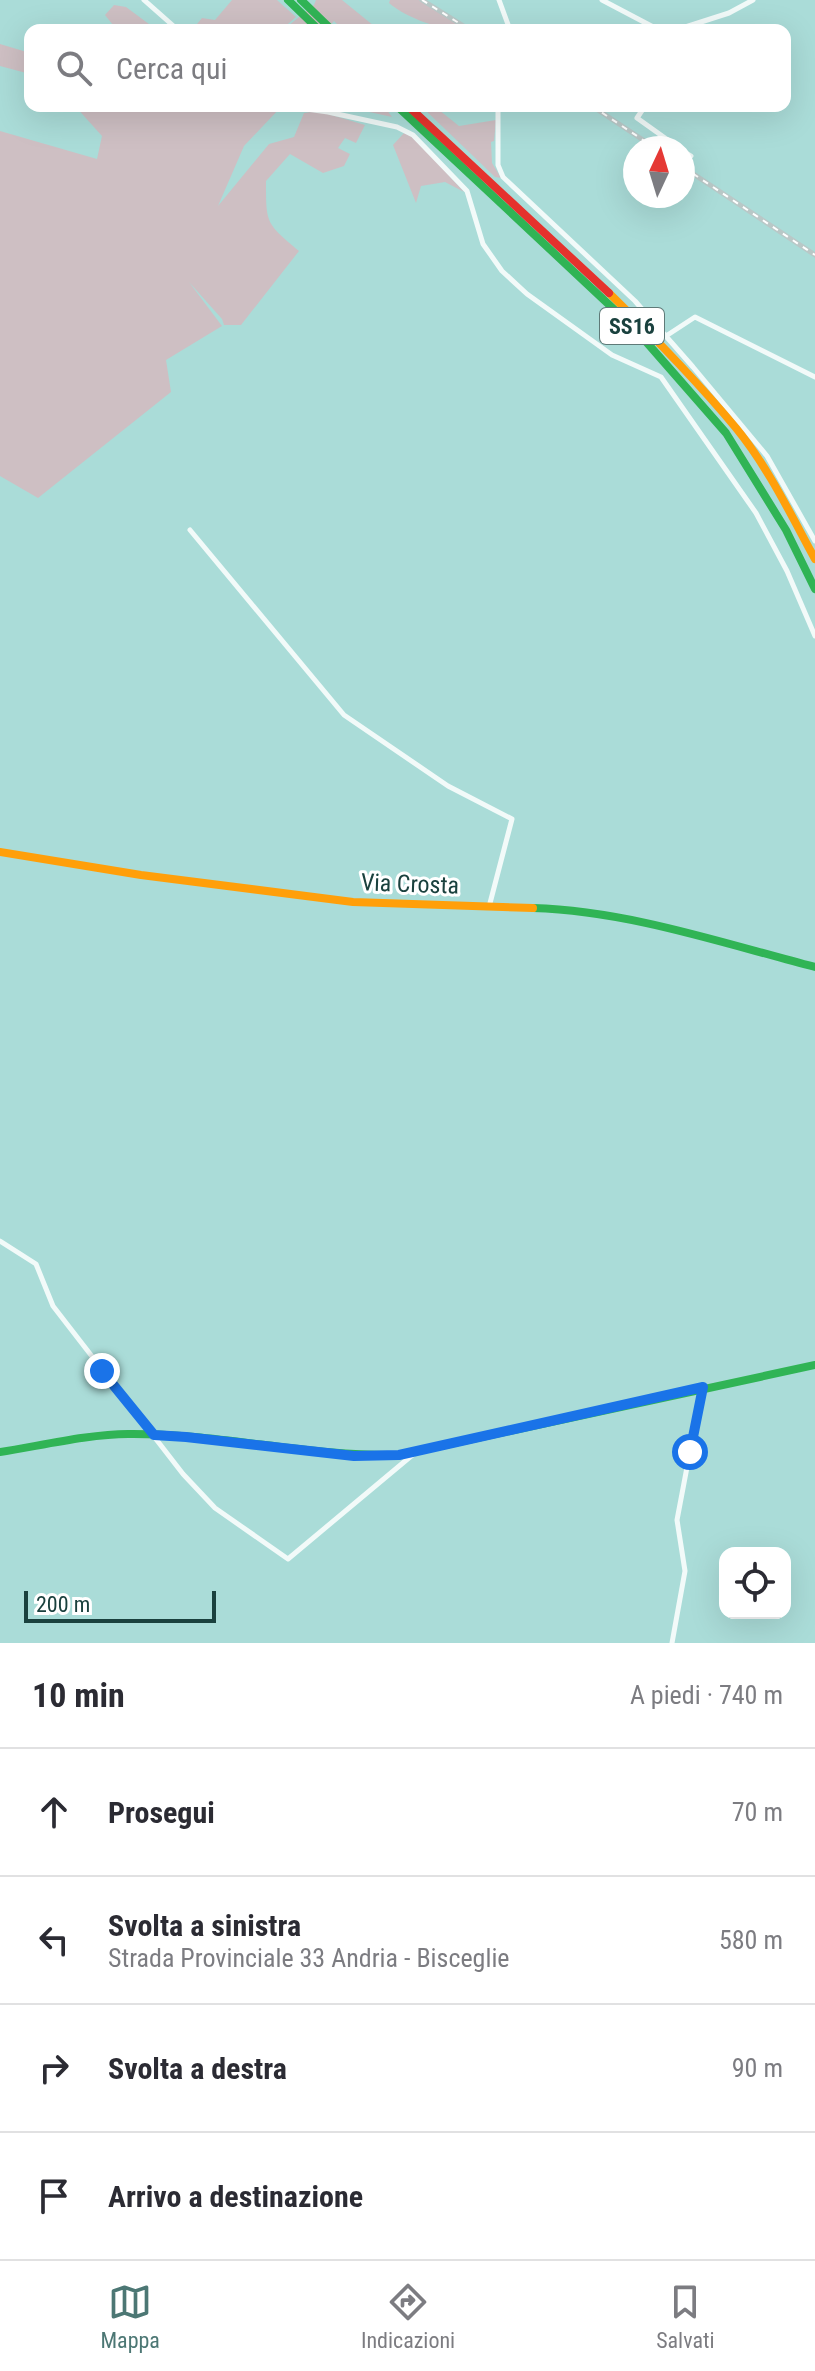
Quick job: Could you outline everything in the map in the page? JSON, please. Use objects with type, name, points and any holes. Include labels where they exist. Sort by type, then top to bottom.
[{"type":"main road","points":[[288,0],[324,24]]},
{"type":"main road","points":[[301,0],[315,24]]},
{"type":"main road","name":"SS16","points":[[404,112],[635,329],[726,433],[786,530],[815,589]]},
{"type":"main road","name":"SS16","points":[[415,112],[643,326],[737,429],[773,482],[815,559]]},
{"type":"main road","name":"Via Crosta","points":[[0,852],[141,875],[353,902],[574,909],[633,920],[815,967]]},
{"type":"main road","points":[[0,1452],[126,1434],[186,1437],[354,1456],[417,1452],[703,1387],[815,1365]]},
{"type":"street","points":[[144,0],[171,24]]},
{"type":"street","points":[[499,0],[508,24]]},
{"type":"street","points":[[602,0],[648,24]]},
{"type":"street","points":[[695,24],[729,13],[753,0]]},
{"type":"street","points":[[328,112],[397,127],[413,135],[467,191],[483,244],[502,271],[527,294],[612,355],[661,377],[756,513],[787,571],[815,636]]},
{"type":"street","points":[[498,112],[498,165],[503,177],[635,301],[666,336],[767,456],[815,541]]},
{"type":"street","points":[[641,112],[637,118],[663,136]]},
{"type":"street","points":[[666,336],[695,317],[815,377]]},
{"type":"street","points":[[190,530],[344,715],[448,786],[512,819],[489,908]]},
{"type":"street","points":[[0,1241],[36,1264],[53,1306],[183,1474],[215,1508],[288,1559],[417,1452]]},
{"type":"street","points":[[672,1643],[685,1571],[677,1520],[703,1387]]},
{"type":"shaded area","points":[[232,0],[277,0],[296,17],[288,24],[197,24],[202,18],[215,20]]},
{"type":"shaded area","points":[[316,0],[342,0],[372,24],[337,24],[334,21],[331,24],[290,24]]},
{"type":"shaded area","points":[[390,0],[419,0],[457,24],[432,24],[415,19],[389,3]]},
{"type":"shaded area","points":[[114,5],[126,7],[149,24],[112,24],[105,15]]},
{"type":"shaded area","points":[[0,44],[24,51],[24,72],[0,66]]},
{"type":"shaded area","points":[[80,112],[276,112],[244,146],[218,206],[269,144],[294,137],[304,113],[321,112],[365,125],[356,143],[345,138],[338,148],[350,154],[344,166],[323,173],[290,154],[266,181],[270,222],[299,251],[241,325],[224,325],[189,282],[222,326],[166,360],[171,392],[38,498],[0,476],[0,131],[97,159],[102,136]]},
{"type":"shaded area","points":[[369,112],[388,112],[392,117]]},
{"type":"shaded area","points":[[427,112],[442,112],[459,126],[496,120],[494,141],[491,142],[492,163],[501,178],[495,177]]},
{"type":"shaded area","points":[[404,133],[414,137],[464,192],[445,182],[421,186],[416,203],[393,145]]},
{"type":"railway","points":[[422,0],[460,24]]},
{"type":"railway","points":[[601,112],[637,136]]},
{"type":"railway","points":[[695,175],[815,255]]},
{"type":"traffic: fast","points":[[288,0],[313,24]]},
{"type":"traffic: fast","points":[[301,0],[326,24]]},
{"type":"traffic: fast","points":[[403,112],[635,329],[726,433],[786,530],[815,589]]},
{"type":"traffic: fast","points":[[533,908],[569,910],[640,922],[815,967]]},
{"type":"traffic: fast","points":[[0,1452],[81,1438],[128,1434],[196,1437],[365,1455],[399,1455],[815,1365]]},
{"type":"traffic: slow","points":[[609,293],[706,393],[748,443],[815,559]]},
{"type":"traffic: slow","points":[[0,852],[141,875],[353,902],[533,908]]},
{"type":"traffic: jam","points":[[414,112],[609,293]]},
{"type":"route","points":[[102,1371],[154,1435],[354,1456],[417,1452],[703,1387],[690,1452]]}]
